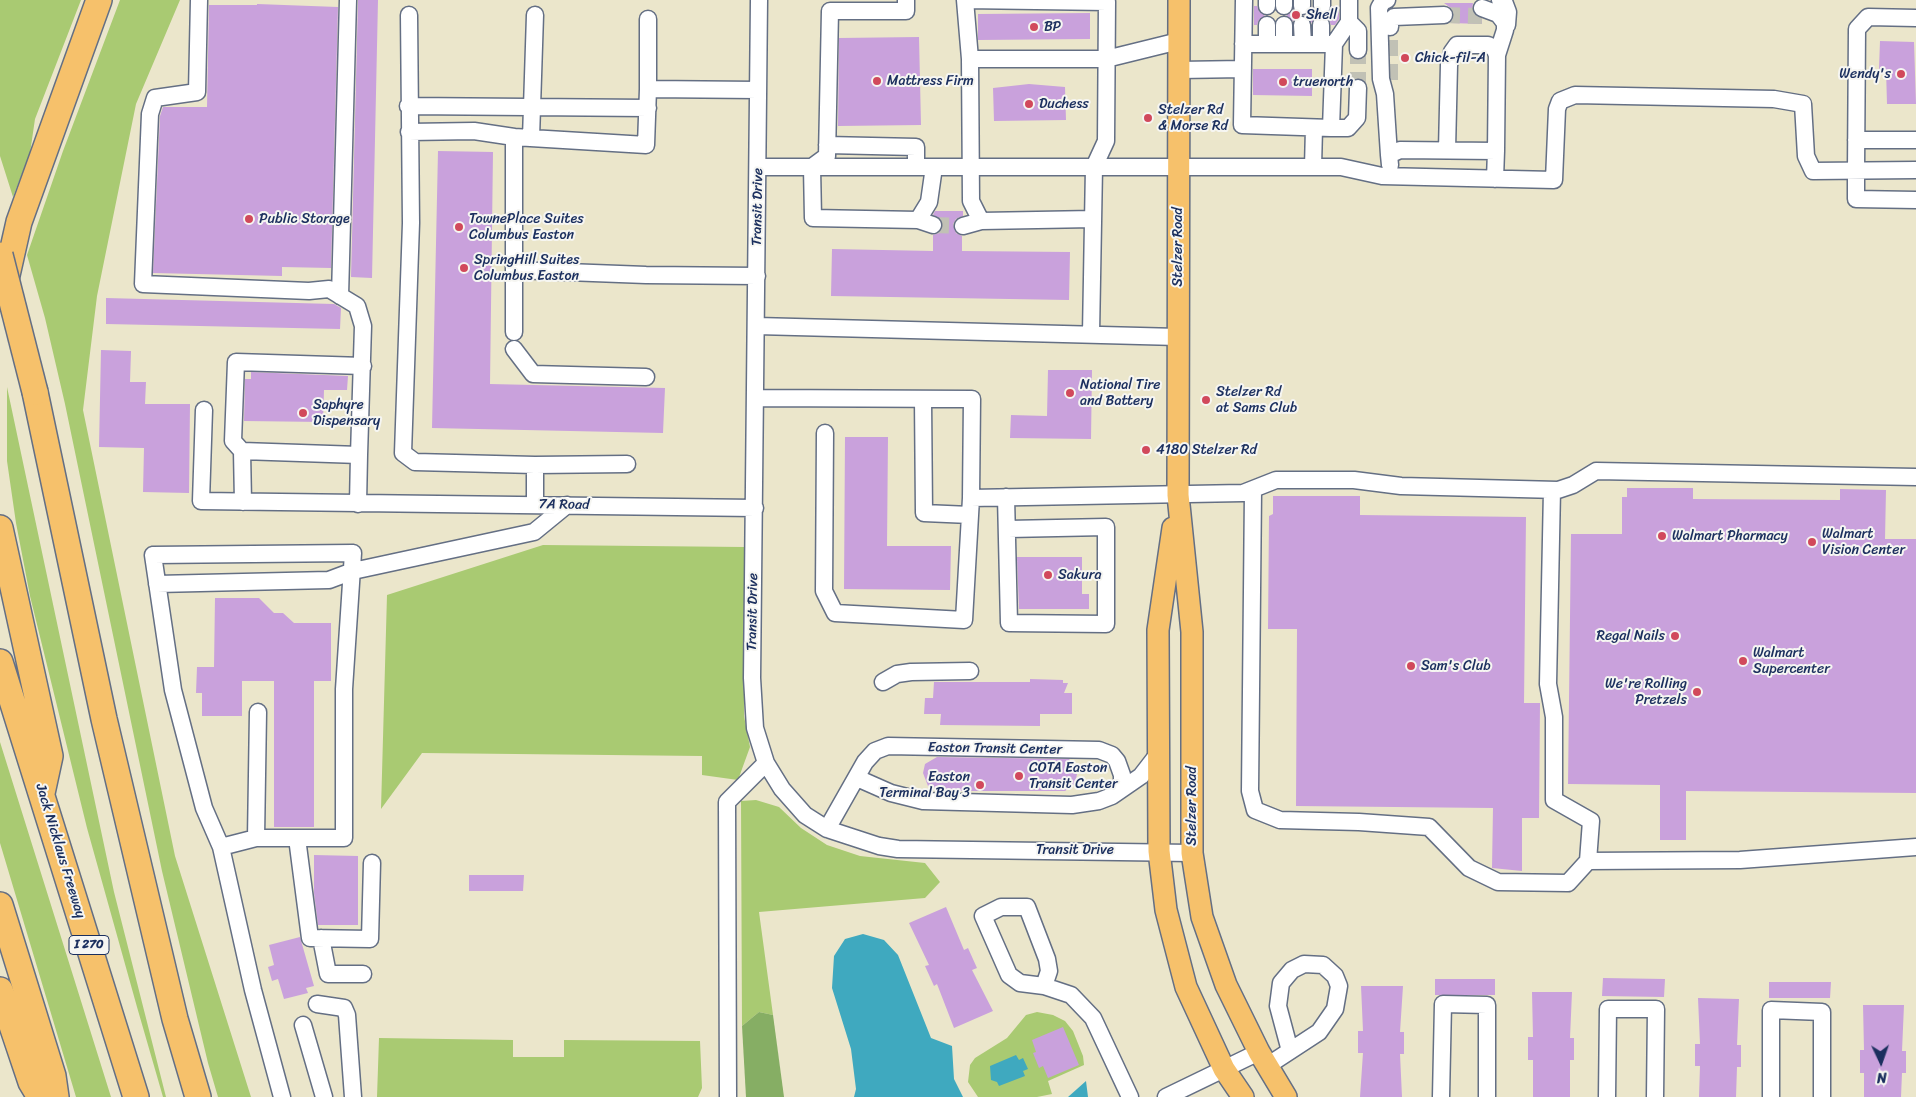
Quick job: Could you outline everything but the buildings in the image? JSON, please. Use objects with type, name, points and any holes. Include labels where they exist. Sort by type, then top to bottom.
[{"type":"highway","points":[[0,305],[19,222],[99,0]]},
{"type":"highway","points":[[0,255],[35,392],[104,719],[175,1018],[198,1097]]},
{"type":"highway","points":[[0,528],[50,756],[42,793]]},
{"type":"highway","name":"Jack Nicklaus Freeway","points":[[0,662],[136,1097]]},
{"type":"highway","points":[[0,905],[53,1076],[56,1097]]},
{"type":"highway","points":[[0,990],[31,1082],[40,1097]]},
{"type":"main road","name":"Stelzer Road","points":[[1179,0],[1178,495],[1192,632],[1192,853],[1202,917],[1226,985],[1263,1059],[1286,1097]]},
{"type":"main road","name":"Stelzer Road","points":[[1178,495],[1158,630],[1159,851],[1166,910],[1186,987],[1224,1069],[1243,1097]]},
{"type":"street","points":[[199,0],[197,92],[155,98],[150,114],[143,284],[310,291],[329,289],[356,306],[363,326],[359,455],[365,504]]},
{"type":"street","points":[[340,296],[348,0]]},
{"type":"street","name":"Transit Drive","points":[[759,0],[752,678],[756,728],[766,763],[782,789],[805,815],[827,829],[880,846],[898,849],[1159,851],[1192,853]]},
{"type":"street","points":[[981,221],[971,201],[970,59],[965,0],[1107,2],[1106,142],[1094,167],[1092,334]]},
{"type":"street","points":[[1244,0],[1242,125],[1348,128],[1358,118],[1358,88]]},
{"type":"street","points":[[1244,44],[1328,44],[1349,22],[1349,0]]},
{"type":"street","points":[[1387,0],[1383,1],[1379,8],[1381,79],[1387,87],[1391,176]]},
{"type":"street","points":[[1495,179],[1501,43],[1508,22],[1508,12],[1505,4],[1500,0]]},
{"type":"street","points":[[812,167],[827,156],[830,11],[906,5]]},
{"type":"street","points":[[1392,22],[1401,7],[1444,11]]},
{"type":"street","points":[[1482,12],[1491,21],[1501,43]]},
{"type":"street","points":[[409,15],[408,106],[411,223],[403,453],[415,462],[535,465],[627,464]]},
{"type":"street","points":[[532,138],[535,15]]},
{"type":"street","points":[[1916,18],[1868,17],[1858,28],[1856,140],[1856,199],[1916,200]]},
{"type":"street","points":[[409,132],[474,131],[514,138],[646,145],[648,19]]},
{"type":"street","points":[[1349,22],[1358,31],[1358,50]]},
{"type":"street","points":[[1267,25],[1276,44]]},
{"type":"street","points":[[1276,44],[1284,25]]},
{"type":"street","points":[[1302,25],[1303,44]]},
{"type":"street","points":[[1321,25],[1328,44],[1331,128]]},
{"type":"street","points":[[970,59],[1106,59],[1179,41]]},
{"type":"street","points":[[1447,150],[1449,65],[1452,52],[1458,45],[1488,45],[1494,48],[1501,43]]},
{"type":"street","points":[[1179,70],[1243,69]]},
{"type":"street","points":[[648,89],[758,90]]},
{"type":"street","points":[[758,167],[1342,167],[1391,176],[1554,180],[1557,109],[1560,100],[1575,95],[1774,99],[1803,104],[1806,156],[1813,171],[1916,170]]},
{"type":"street","points":[[408,106],[648,108]]},
{"type":"street","points":[[1313,167],[1314,128]]},
{"type":"street","points":[[514,138],[514,332]]},
{"type":"street","points":[[1856,140],[1916,140]]},
{"type":"street","points":[[827,145],[916,147],[916,167]]},
{"type":"street","points":[[1389,155],[1400,150],[1496,151]]},
{"type":"street","points":[[812,167],[813,218],[925,222],[934,167]]},
{"type":"street","points":[[962,226],[981,221],[1093,219]]},
{"type":"street","points":[[514,270],[757,276]]},
{"type":"street","points":[[756,326],[1178,337]]},
{"type":"street","points":[[514,349],[533,374],[646,377]]},
{"type":"street","points":[[243,502],[242,451],[233,441],[236,362],[363,366]]},
{"type":"street","points":[[756,398],[972,399],[971,498],[964,620],[835,613],[824,591],[825,433]]},
{"type":"street","points":[[923,399],[924,513],[970,515]]},
{"type":"street","name":"7A Road","points":[[204,410],[201,501],[755,508]]},
{"type":"street","points":[[242,451],[359,455]]},
{"type":"street","points":[[535,465],[535,504]]},
{"type":"street","points":[[971,498],[1178,495],[1252,491],[1260,485],[1276,480],[1354,480],[1401,486],[1552,490],[1573,485],[1596,471],[1916,477]]},
{"type":"street","points":[[1252,491],[1250,791],[1255,810],[1280,820],[1359,822],[1430,827],[1469,868],[1498,882],[1568,883],[1588,861],[1591,821],[1554,800],[1554,717],[1548,684],[1552,490]]},
{"type":"street","points":[[1006,497],[1009,623],[1106,624],[1106,527],[1008,529]]},
{"type":"street","points":[[157,584],[329,580],[353,571],[534,532],[567,505]]},
{"type":"street","points":[[221,847],[256,838],[344,838],[344,689],[353,553],[153,555],[173,690],[204,808],[221,847],[253,990],[282,1097]]},
{"type":"street","points":[[883,682],[897,674],[911,672],[970,671]]},
{"type":"street","points":[[256,838],[258,712]]},
{"type":"street","name":"Easton Transit Center","points":[[827,829],[865,762],[875,751],[888,746],[1099,750],[1112,755],[1117,761],[1122,775],[1122,788]]},
{"type":"street","points":[[857,778],[891,793],[923,801],[1072,805],[1099,801],[1112,796],[1150,768],[1158,754]]},
{"type":"street","points":[[728,1097],[728,802],[766,763]]},
{"type":"street","points":[[297,838],[310,938],[370,939],[372,863]]},
{"type":"street","points":[[1588,861],[1740,860],[1916,847]]},
{"type":"street","points":[[1044,986],[1049,971],[1048,959],[1027,907],[1000,907],[983,916],[1009,975],[1020,983],[1044,986],[1071,995],[1093,1018],[1130,1097]]},
{"type":"street","points":[[321,938],[328,974],[363,974]]},
{"type":"street","points":[[1166,1097],[1224,1069],[1290,1051],[1319,1032],[1335,1009],[1338,986],[1335,976],[1323,965],[1304,964],[1292,970],[1281,983],[1278,1006],[1290,1051]]},
{"type":"street","points":[[317,1004],[344,1008],[347,1015],[353,1097]]},
{"type":"street","points":[[1441,1097],[1443,1004],[1487,1005],[1487,1097]]},
{"type":"street","points":[[1608,1097],[1608,1009],[1656,1009],[1655,1097]]},
{"type":"street","points":[[1771,1097],[1771,1010],[1822,1012],[1822,1097]]},
{"type":"street","points":[[303,1025],[324,1097]]},
{"type":"green space","points":[[0,0],[81,0],[35,119],[30,153],[13,197],[0,156]]},
{"type":"green space","points":[[120,0],[180,0],[136,104],[97,296],[83,410],[175,856],[251,1097],[218,1097],[208,1063],[162,871],[65,404],[45,318],[27,255],[63,151]]},
{"type":"green space","points":[[7,387],[114,892],[166,1097],[163,1097],[87,828],[30,596],[16,523],[7,461]]},
{"type":"green space","points":[[543,545],[744,547],[744,716],[750,747],[738,780],[702,775],[702,756],[422,753],[381,809],[387,595]]},
{"type":"green space","points":[[0,742],[111,1097],[76,1097],[0,843]]},
{"type":"green space","points":[[756,800],[779,807],[801,828],[827,845],[860,856],[925,863],[940,882],[925,898],[759,912],[773,1015],[759,1012],[742,1026],[741,801]]},
{"type":"green space","points":[[759,1012],[773,1015],[784,1097],[746,1097],[742,1026]]},
{"type":"green space","points":[[1037,1012],[1053,1015],[1065,1021],[1073,1031],[1083,1056],[1084,1065],[1048,1081],[1052,1094],[1037,1097],[978,1097],[968,1082],[970,1065],[975,1058],[1007,1038],[1026,1015]]},
{"type":"green space","points":[[379,1038],[513,1040],[513,1057],[564,1057],[564,1040],[700,1041],[702,1088],[698,1097],[377,1097]]},
{"type":"water","points":[[863,934],[884,940],[898,955],[931,1038],[952,1046],[954,1079],[963,1097],[854,1097],[856,1089],[851,1049],[832,988],[834,956],[845,939]]},
{"type":"water","points":[[1016,1055],[1019,1060],[1023,1058],[1028,1069],[1023,1071],[1025,1076],[999,1086],[997,1082],[991,1080],[990,1066]]},
{"type":"water","points":[[1086,1081],[1088,1097],[1068,1097]]},
{"type":"tunnel","points":[[1444,15],[1482,16]]},
{"type":"tunnel","points":[[1390,27],[1390,80]]},
{"type":"tunnel","points":[[1358,50],[1358,88]]},
{"type":"tunnel","points":[[933,225],[963,226]]},
{"type":"place","name":"Shell","points":[[1296,15]]},
{"type":"place","name":"BP","points":[[1034,27]]},
{"type":"place","name":"Chick-fil-A","points":[[1405,58]]},
{"type":"place","name":"Wendy's","points":[[1901,74]]},
{"type":"place","name":"Mattress Firm","points":[[877,81]]},
{"type":"place","name":"truenorth","points":[[1283,82]]},
{"type":"place","name":"Duchess","points":[[1029,104]]},
{"type":"place","name":"Stelzer Rd & Morse Rd","points":[[1148,118]]},
{"type":"place","name":"Public Storage","points":[[249,219]]},
{"type":"place","name":"TownePlace Suites Columbus Easton","points":[[459,227]]},
{"type":"place","name":"SpringHill Suites Columbus Easton","points":[[464,268]]},
{"type":"place","name":"National Tire and Battery","points":[[1070,393]]},
{"type":"place","name":"Stelzer Rd at Sams Club","points":[[1206,400]]},
{"type":"place","name":"Saphyre Dispensary","points":[[303,413]]},
{"type":"place","name":"4180 Stelzer Rd","points":[[1146,450]]},
{"type":"place","name":"Walmart Pharmacy","points":[[1662,536]]},
{"type":"place","name":"Walmart Vision Center","points":[[1812,542]]},
{"type":"place","name":"Sakura","points":[[1048,575]]},
{"type":"place","name":"Regal Nails","points":[[1675,636]]},
{"type":"place","name":"Walmart Supercenter","points":[[1743,661]]},
{"type":"place","name":"Sam's Club","points":[[1411,666]]},
{"type":"place","name":"We're Rolling Pretzels","points":[[1697,692]]},
{"type":"place","name":"COTA Easton Transit Center","points":[[1019,776]]},
{"type":"place","name":"Easton Terminal Bay 3","points":[[980,785]]}]
